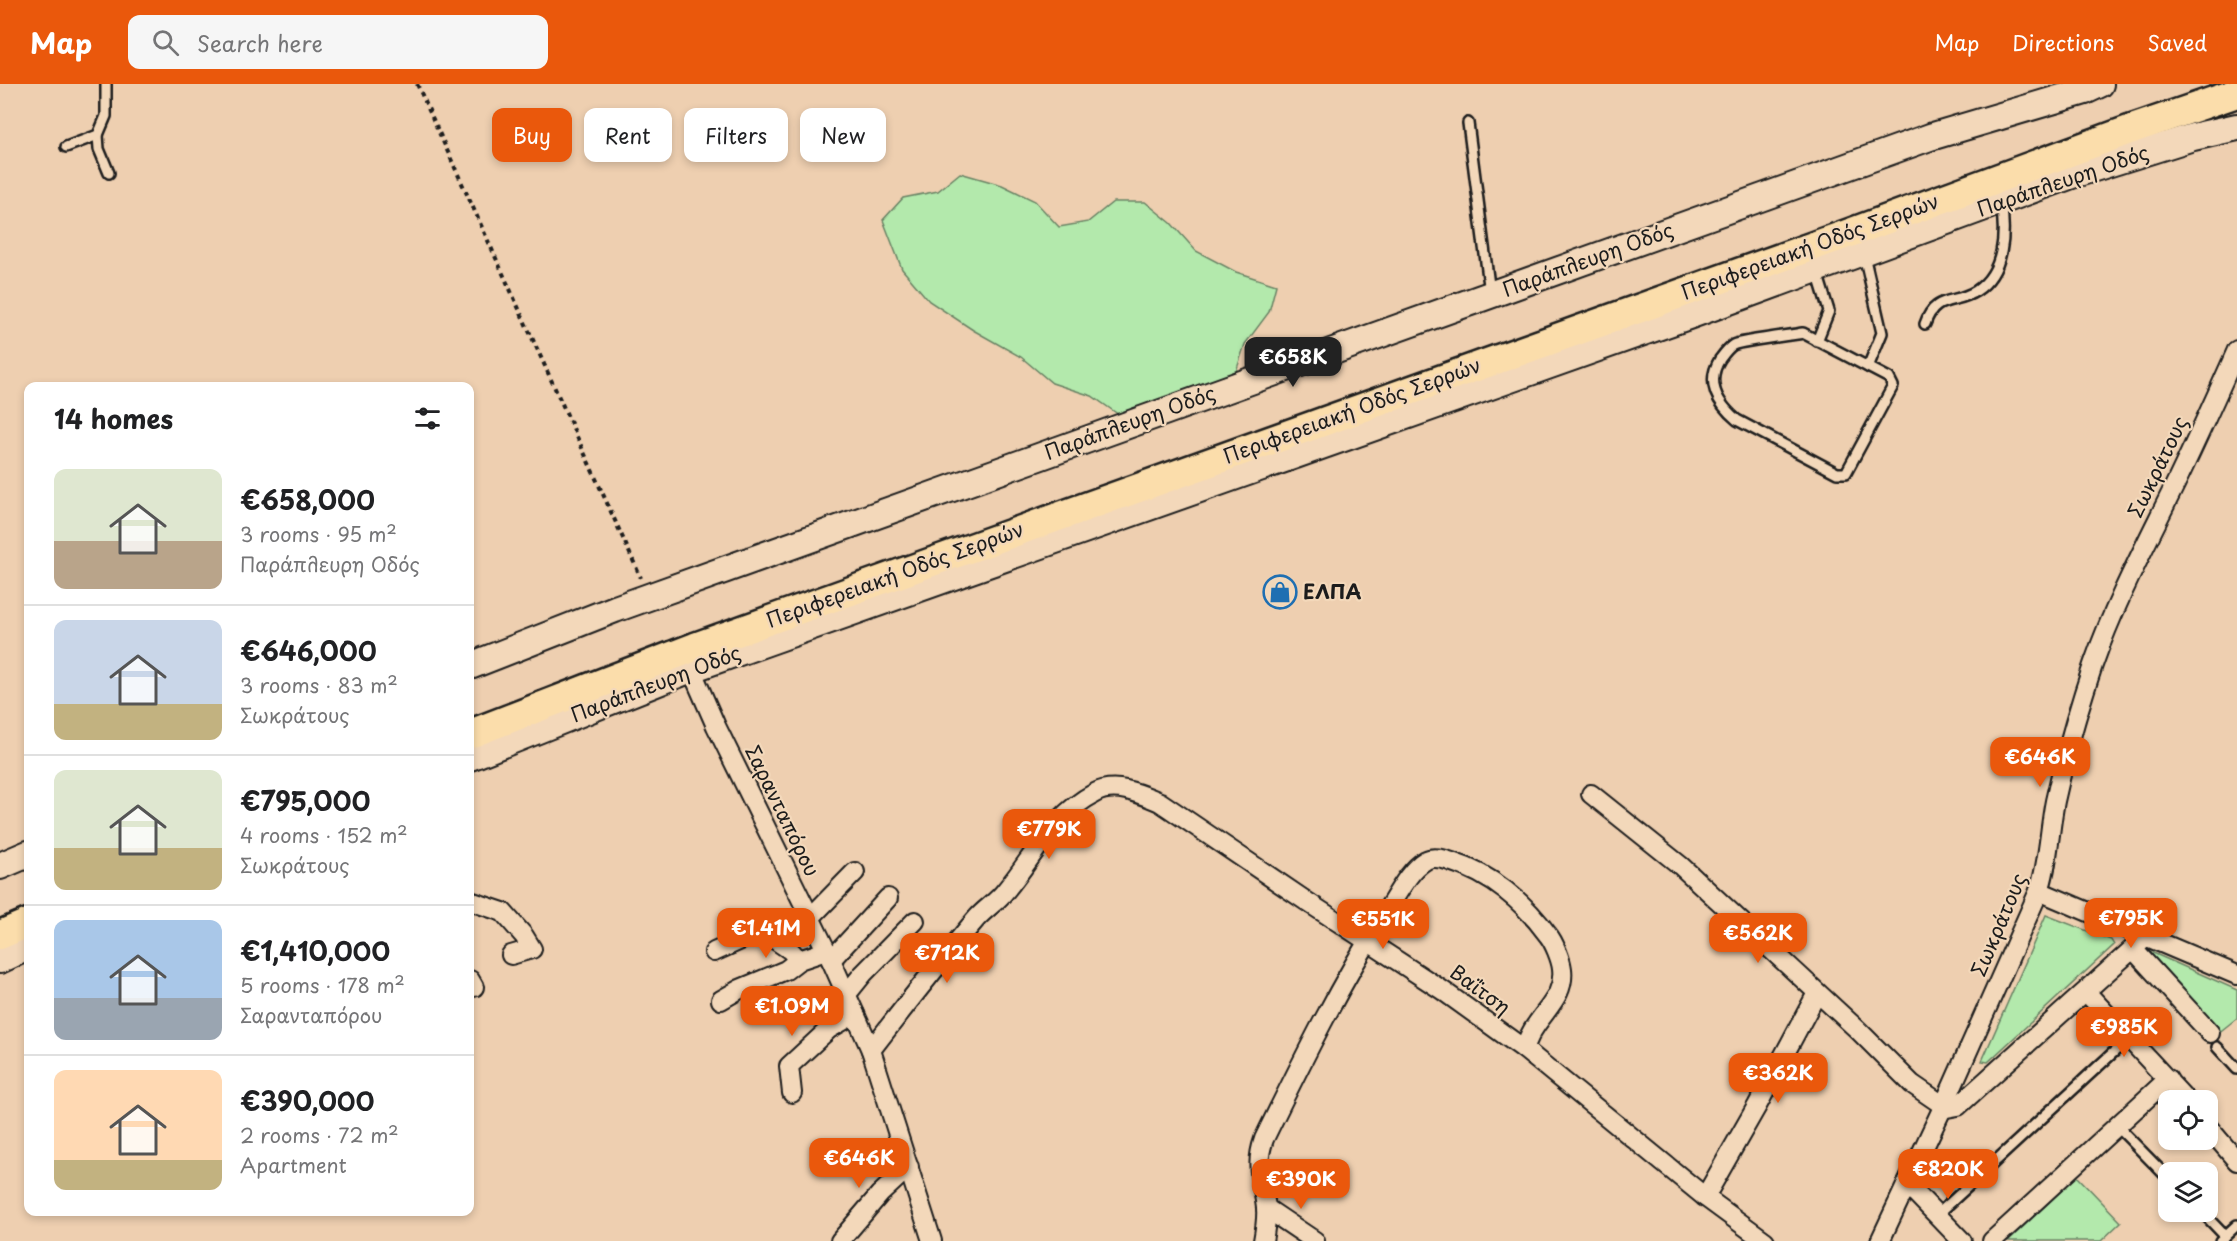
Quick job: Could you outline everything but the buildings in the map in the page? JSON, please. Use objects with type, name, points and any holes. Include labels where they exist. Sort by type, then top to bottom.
[{"type":"main road","name":"Περιφερειακή Οδός Σερρών","points":[[474,732],[695,647],[2237,93]]},
{"type":"main road","points":[[0,935],[24,925]]},
{"type":"street","name":"Παράπλευρη Οδός","points":[[474,664],[649,596],[1947,131],[2085,91],[2100,84]]},
{"type":"street","name":"Παράπλευρη Οδός","points":[[474,755],[692,669],[1460,398],[2073,176],[2193,137],[2237,127]]},
{"type":"street","name":"Σωκράτους","points":[[1880,1241],[1943,1107],[2039,891],[2046,868],[2050,832],[2061,777],[2078,714],[2101,644],[2237,350]]},
{"type":"street","name":"Σαρανταπόρου","points":[[692,669],[716,726],[829,955],[871,1050],[932,1241]]},
{"type":"street","name":"Βαΐτση","points":[[871,1050],[978,917],[1008,888],[1042,839],[1063,816],[1096,792],[1117,788],[1160,802],[1442,990],[1524,1049],[1705,1197],[1765,1241]]},
{"type":"street","points":[[1591,794],[1681,866],[1912,1084],[1943,1107],[1958,1106],[2140,942]]},
{"type":"street","points":[[0,866],[24,856]]},
{"type":"street","points":[[1263,1241],[1266,1208],[1258,1169],[1264,1139],[1337,994],[1368,940],[1406,881],[1425,861],[1432,858],[1446,860],[1468,867],[1491,880],[1516,899],[1550,937],[1562,969],[1559,990],[1553,1003],[1535,1025],[1524,1049]]},
{"type":"street","points":[[714,952],[783,921],[810,918],[855,872]]},
{"type":"street","points":[[2039,891],[2140,942],[2237,975]]},
{"type":"street","points":[[721,1000],[740,989],[786,970],[799,960],[829,955],[888,898]]},
{"type":"street","points":[[474,902],[504,912],[525,936],[532,949],[511,955]]},
{"type":"street","points":[[846,995],[863,974],[915,921]]},
{"type":"street","points":[[762,931],[790,950],[799,960]]},
{"type":"street","points":[[2140,942],[2213,1040]]},
{"type":"street","points":[[0,960],[24,949]]},
{"type":"street","points":[[2086,992],[2178,1090]]},
{"type":"street","points":[[1705,1197],[1817,993]]},
{"type":"street","points":[[792,1093],[789,1066],[829,1029],[855,1014]]},
{"type":"street","points":[[1992,1241],[2168,1079]]},
{"type":"street","points":[[2218,1138],[2237,1161]]},
{"type":"street","points":[[840,1241],[880,1194],[909,1167]]},
{"type":"street","points":[[1907,1184],[1962,1241]]},
{"type":"street","points":[[1266,1208],[1315,1241]]},
{"type":"lane","points":[[106,84],[106,116],[98,135],[99,149],[109,173]]},
{"type":"lane","points":[[1468,123],[1490,295]]},
{"type":"lane","points":[[66,147],[98,135]]},
{"type":"lane","points":[[1925,324],[1937,304],[1976,291],[1993,271],[1999,258],[2004,235],[2001,202]]},
{"type":"lane","points":[[1863,252],[1882,333],[1868,367]]},
{"type":"lane","points":[[1816,269],[1829,311],[1817,341]]},
{"type":"lane","points":[[1800,334],[1868,367],[1889,378],[1893,386],[1892,390],[1849,470],[1841,474],[1737,420],[1719,401],[1714,384],[1715,367],[1722,356],[1734,345],[1800,334]]},
{"type":"lane","points":[[1937,1215],[2129,1038]]},
{"type":"lane","points":[[2213,1040],[2237,1069]]},
{"type":"lane","points":[[2117,1126],[2158,1168]]},
{"type":"lane","points":[[2210,1222],[2223,1239],[2237,1226]]},
{"type":"path","points":[[417,84],[649,596]]},
{"type":"green space","points":[[960,173],[1002,185],[1035,201],[1059,227],[1088,222],[1113,202],[1145,202],[1171,223],[1196,251],[1236,272],[1276,285],[1269,312],[1245,344],[1234,378],[1122,417],[1092,396],[1052,383],[1021,357],[973,330],[929,301],[902,269],[883,220],[903,198],[938,191]]},
{"type":"green space","points":[[2046,915],[2111,940],[2114,945],[1988,1062],[1982,1061]]},
{"type":"green space","points":[[2144,949],[2237,990],[2237,1018],[2217,1034]]},
{"type":"green space","points":[[2077,1176],[2121,1222],[2101,1241],[2008,1241]]},
{"type":"place","name":"ΕΛΠΑ","points":[[1280,592]]}]
